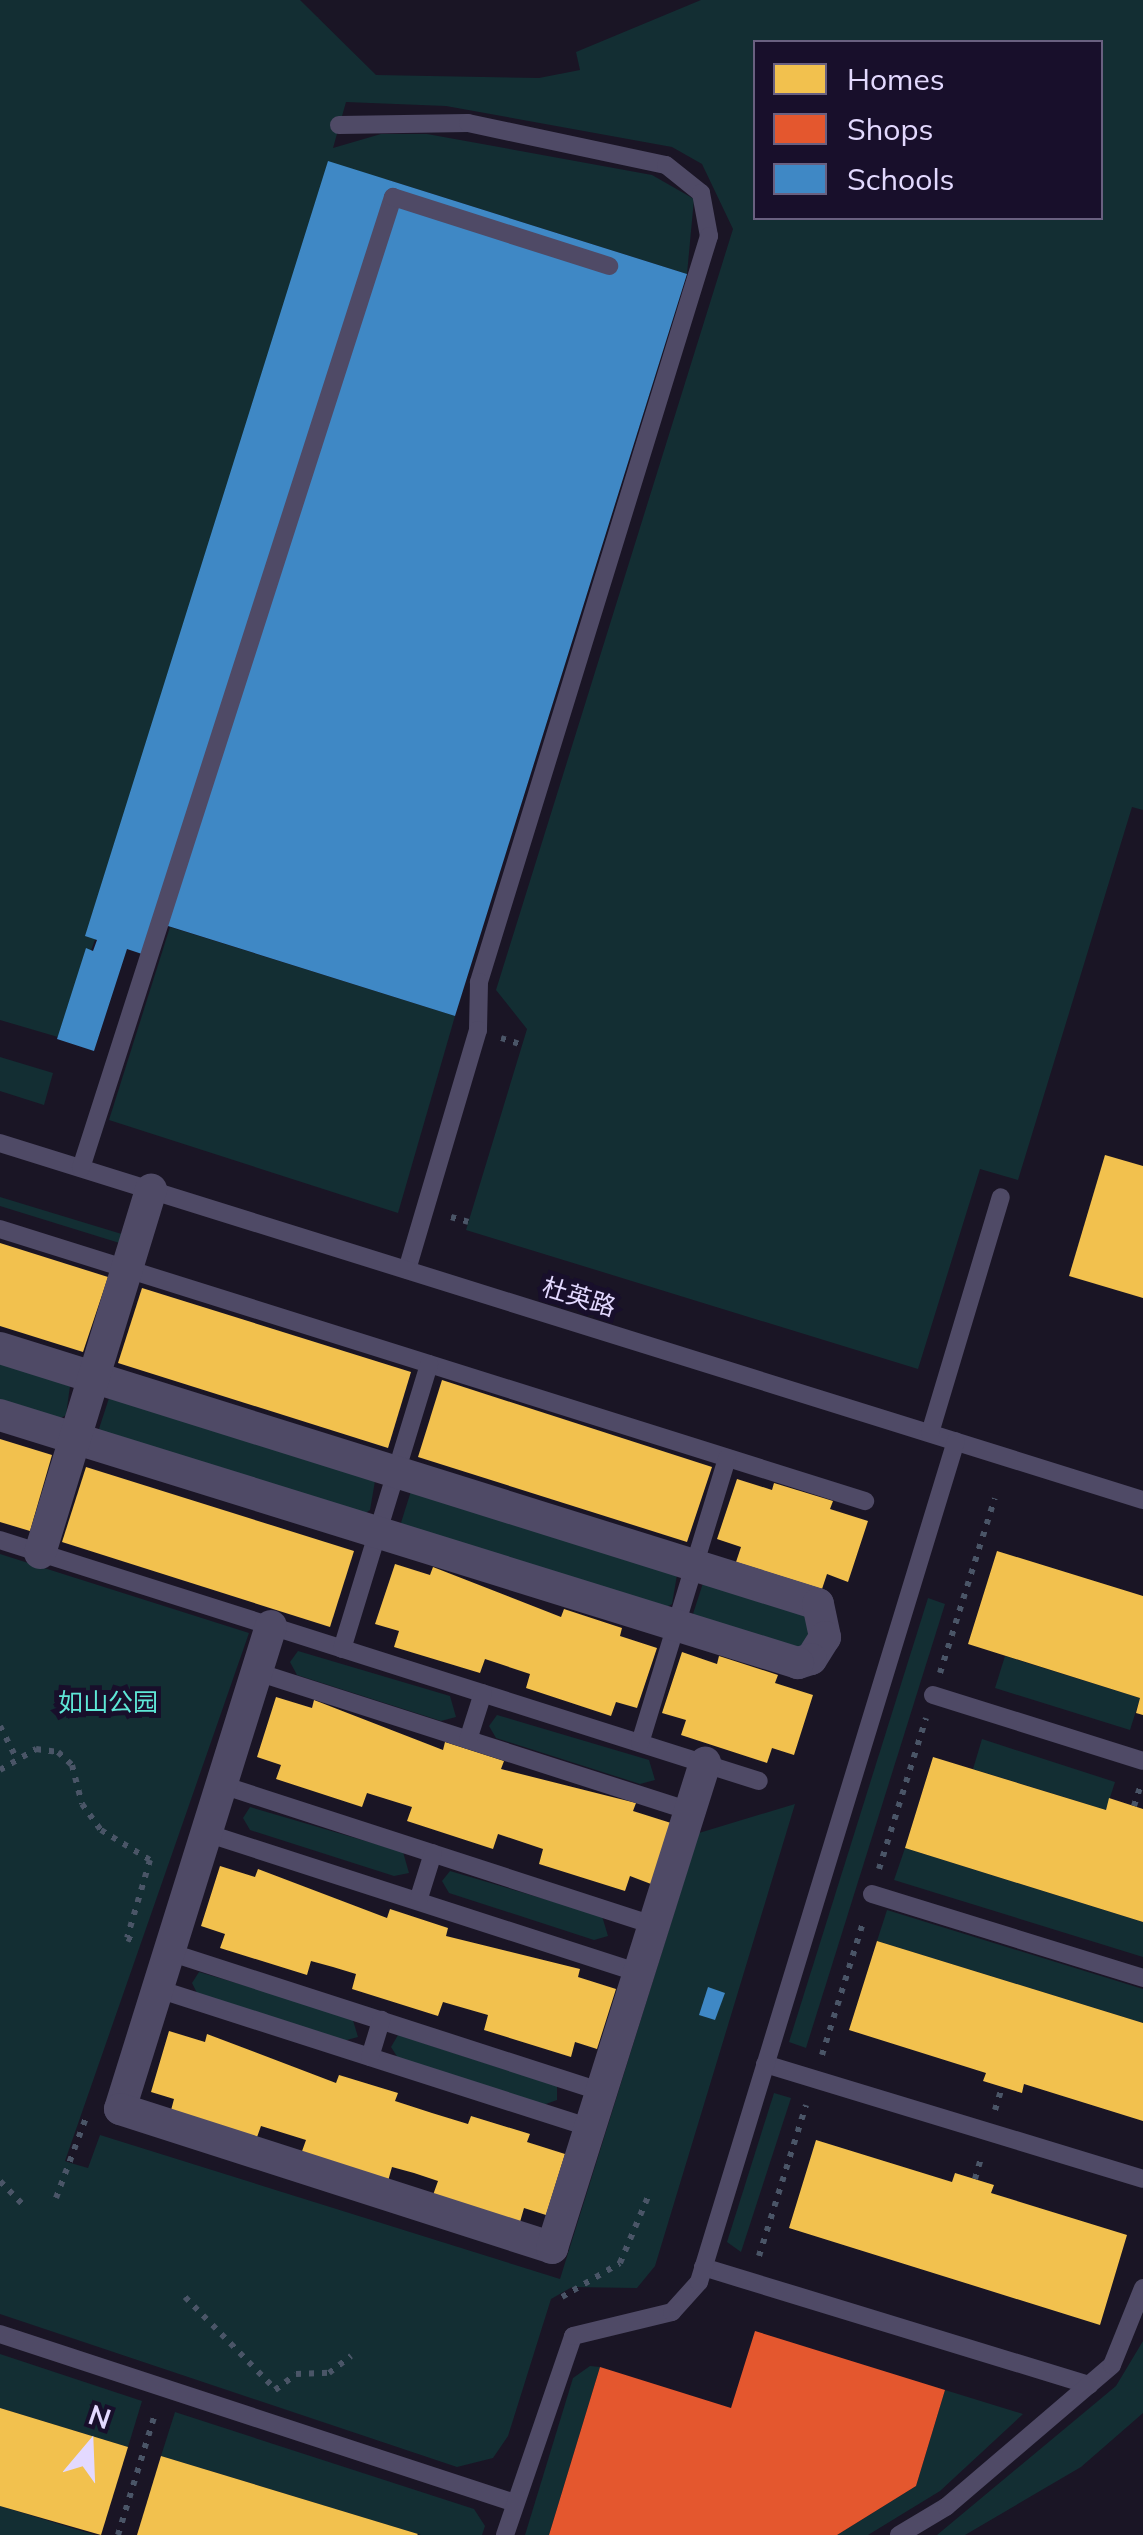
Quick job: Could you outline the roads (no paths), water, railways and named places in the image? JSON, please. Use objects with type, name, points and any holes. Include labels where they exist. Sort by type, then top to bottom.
[{"type":"street","points":[[40,1553],[152,1190]]},
{"type":"street","points":[[0,1348],[818,1604],[825,1637],[811,1660],[798,1663],[0,1415]]},
{"type":"street","points":[[272,1626],[120,2110],[552,2248],[704,1764]]},
{"type":"lane","points":[[339,124],[468,124],[666,164],[702,193],[709,236],[479,982],[478,1030],[407,1270]]},
{"type":"lane","points":[[81,1168],[393,197],[609,266]]},
{"type":"lane","name":"杜英路","points":[[0,1143],[1143,1500]]},
{"type":"lane","points":[[930,1433],[1001,1197]]},
{"type":"lane","points":[[0,1229],[865,1501]]},
{"type":"lane","points":[[342,1649],[429,1364]]},
{"type":"lane","points":[[505,2535],[573,2336],[672,2312],[687,2299],[703,2267],[956,1441]]},
{"type":"lane","points":[[640,1743],[727,1458]]},
{"type":"lane","points":[[0,1540],[759,1781]]},
{"type":"lane","points":[[257,1672],[690,1811]]},
{"type":"lane","points":[[468,1740],[483,1693]]},
{"type":"lane","points":[[933,1696],[1143,1761]]},
{"type":"lane","points":[[222,1785],[654,1925]]},
{"type":"lane","points":[[206,1833],[639,1972]]},
{"type":"lane","points":[[418,1901],[433,1853]]},
{"type":"lane","points":[[872,1894],[1143,1978]]},
{"type":"lane","points":[[170,1952],[602,2092]]},
{"type":"lane","points":[[158,1989],[590,2128]]},
{"type":"lane","points":[[370,2058],[381,2020]]},
{"type":"lane","points":[[765,2064],[1143,2179]]},
{"type":"lane","points":[[703,2267],[1089,2385]]},
{"type":"lane","points":[[899,2535],[946,2507],[1089,2385],[1121,2352],[1143,2288]]},
{"type":"lane","points":[[0,2334],[515,2502]]},
{"type":"park label","name":"如山公园","points":[[108,1702]]}]
